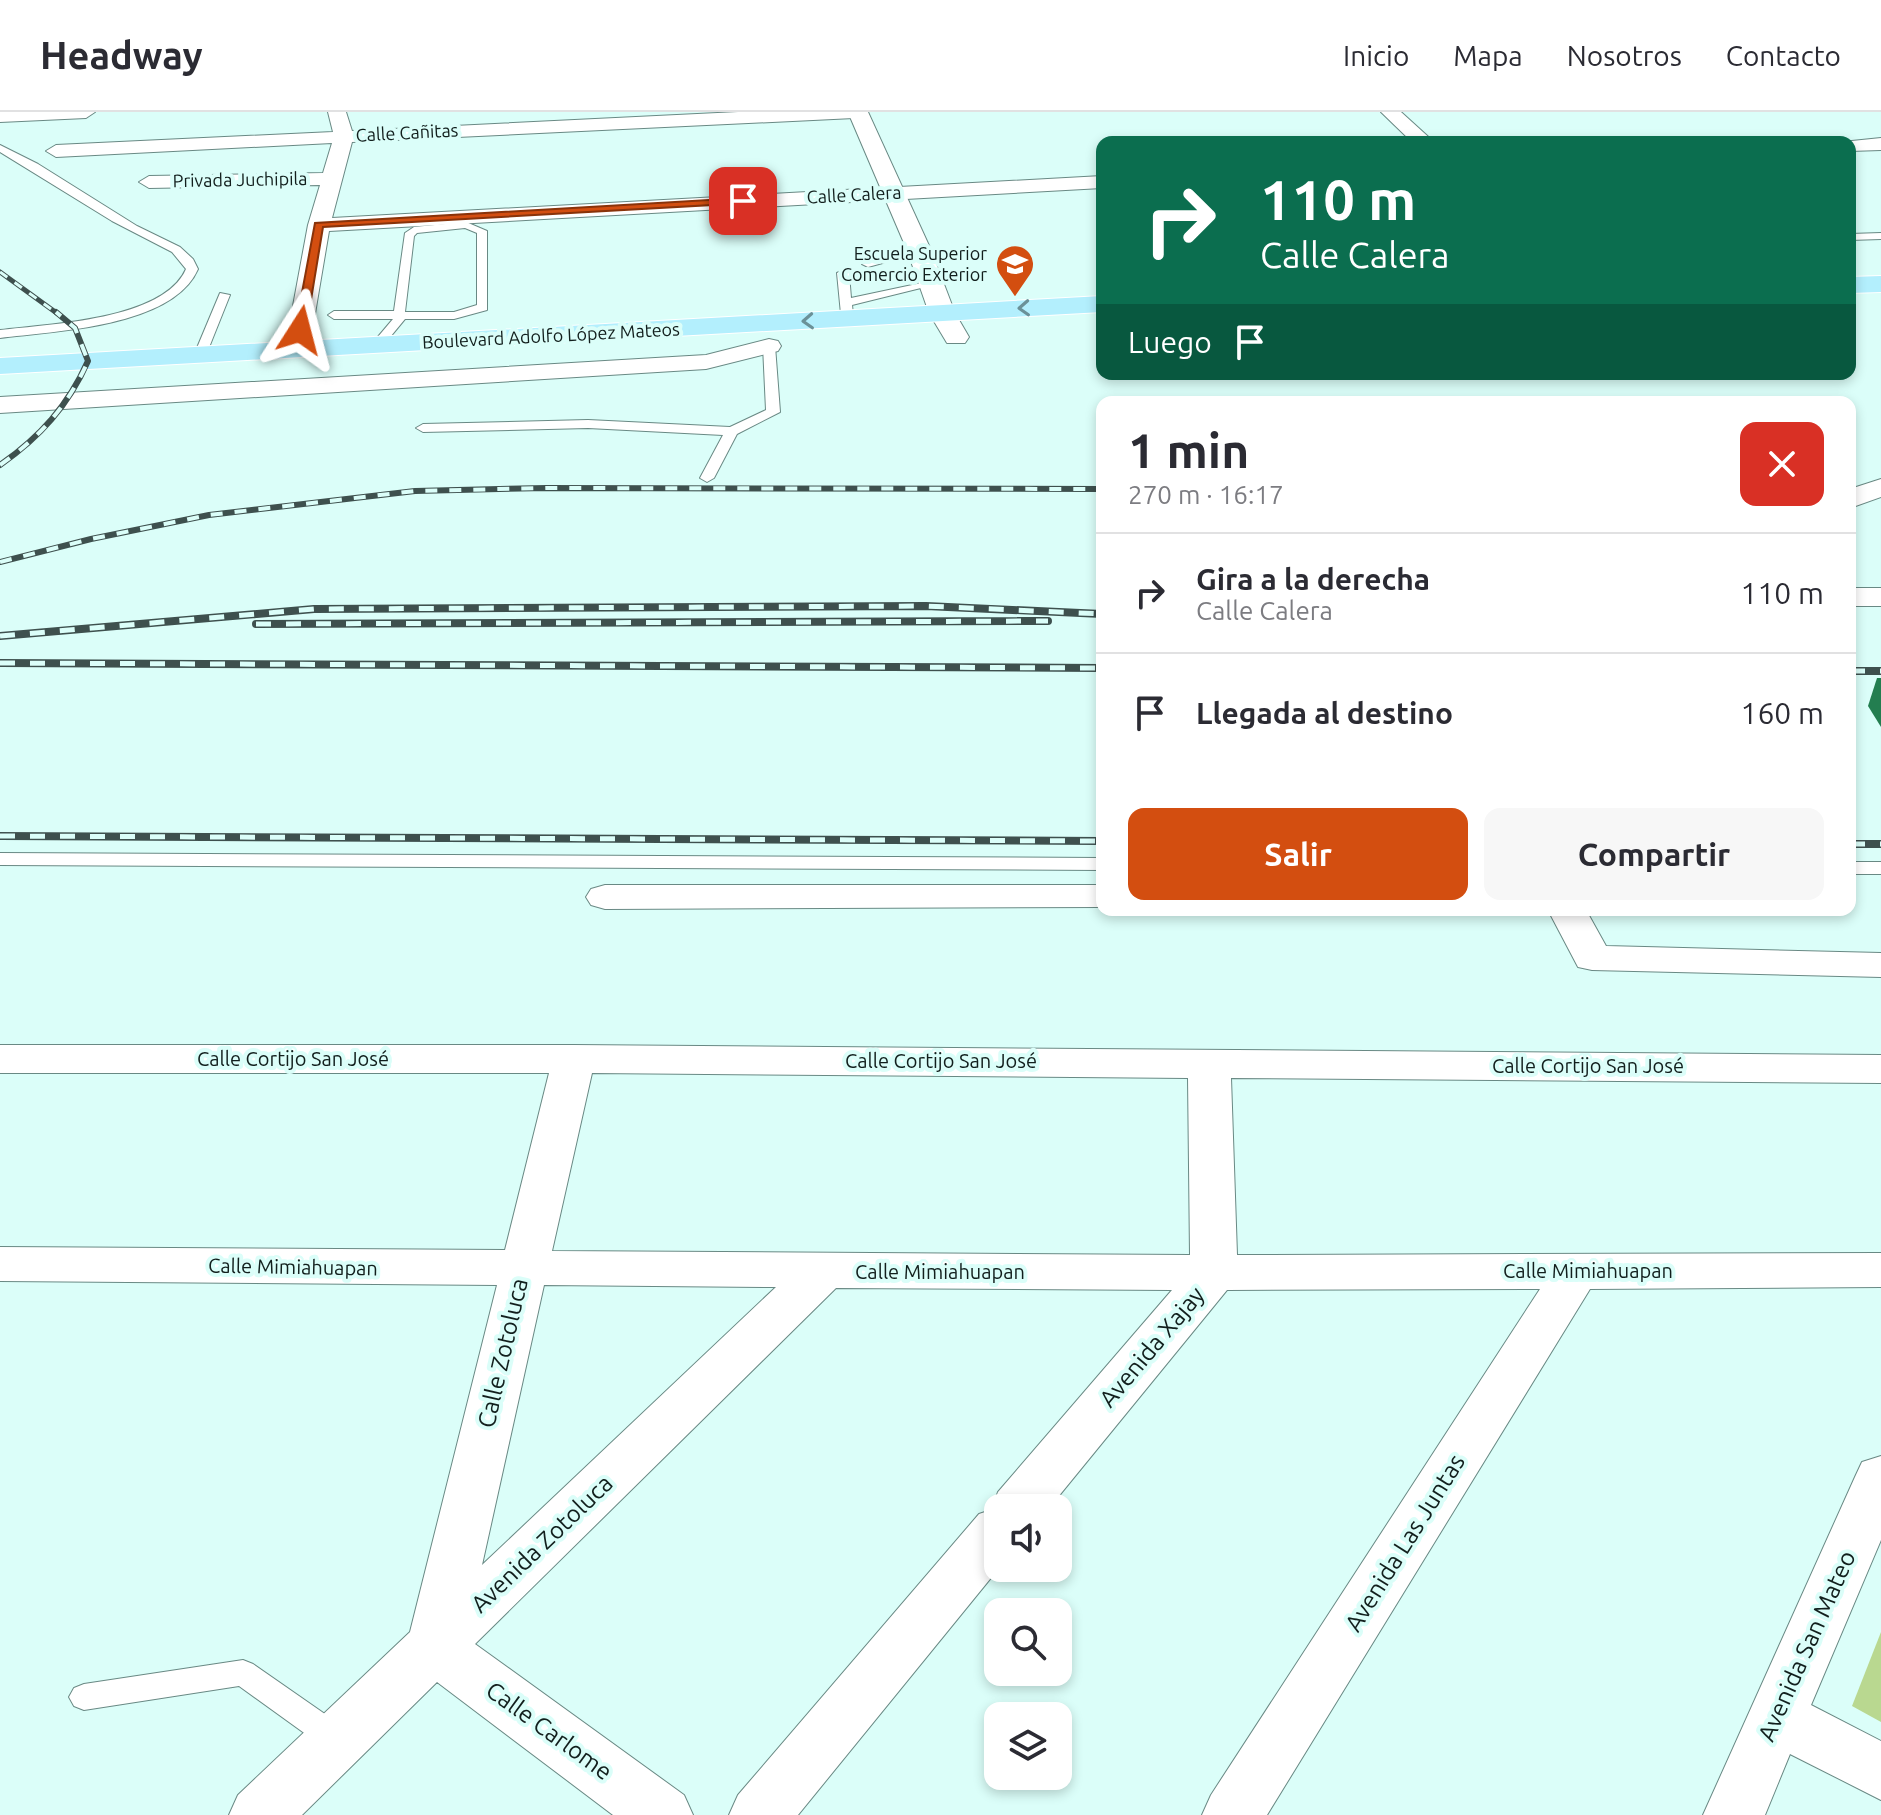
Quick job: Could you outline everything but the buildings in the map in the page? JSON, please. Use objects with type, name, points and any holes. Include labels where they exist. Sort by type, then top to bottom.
[{"type":"main road","points":[[1856,268],[1881,267]]},
{"type":"main road","points":[[1856,285],[1881,284]]},
{"type":"main road","name":"Boulevard Adolfo López Mateos","points":[[0,366],[22,378],[130,369],[769,346],[1096,305]]},
{"type":"main road","name":"Boulevard Adolfo López Mateos","points":[[130,369],[200,355],[377,345],[403,327],[846,311],[949,325],[1096,327]]},
{"type":"street","points":[[0,116],[86,112]]},
{"type":"street","points":[[297,349],[319,225],[344,136],[337,112]]},
{"type":"street","points":[[856,112],[895,192],[949,325]]},
{"type":"street","name":"Calle Cañitas","points":[[56,151],[856,112]]},
{"type":"street","points":[[1390,112],[1417,136]]},
{"type":"street","points":[[1856,145],[1881,144]]},
{"type":"street","name":"Privada Juchipila","points":[[149,182],[331,179]]},
{"type":"street","name":"Calle Calera","points":[[319,225],[1096,182]]},
{"type":"street","points":[[0,405],[706,362],[769,346]]},
{"type":"street","points":[[1856,497],[1881,487]]},
{"type":"street","points":[[1856,507],[1881,507]]},
{"type":"street","points":[[1856,597],[1881,597]]},
{"type":"street","points":[[605,897],[1096,896]]},
{"type":"street","points":[[1570,916],[1592,958],[1881,965]]},
{"type":"street","name":"Calle Cortijo San José","points":[[0,1059],[574,1059],[1881,1069]]},
{"type":"street","name":"Calle Zotoluca","points":[[435,1647],[574,1059]]},
{"type":"street","name":"Avenida Xajay","points":[[1029,1494],[1214,1273],[1209,1063]]},
{"type":"street","name":"Calle Mimiahuapan","points":[[0,1264],[1214,1273],[1881,1270]]},
{"type":"street","name":"Avenida Zotoluca","points":[[260,1815],[823,1271]]},
{"type":"street","name":"Avenida Las Juntas","points":[[1233,1815],[1576,1272]]},
{"type":"street","name":"Avenida San Mateo","points":[[1734,1815],[1881,1477]]},
{"type":"street","points":[[760,1815],[984,1547]]},
{"type":"street","name":"Calle Carlome","points":[[435,1647],[662,1815]]},
{"type":"street","points":[[1775,1716],[1881,1772]]},
{"type":"lane","points":[[0,148],[40,167],[112,216],[179,252],[191,262],[192,269],[176,292],[157,302],[94,319],[0,334]]},
{"type":"lane","points":[[334,315],[403,327],[476,311],[483,307],[482,231],[466,225],[426,227],[411,232],[403,327]]},
{"type":"lane","points":[[1856,237],[1881,236]]},
{"type":"lane","points":[[846,311],[919,250]]},
{"type":"lane","points":[[868,264],[890,275],[931,284]]},
{"type":"lane","points":[[846,311],[843,273],[849,270]]},
{"type":"lane","points":[[200,355],[224,295]]},
{"type":"lane","points":[[423,428],[588,424],[732,431],[773,412],[769,346]]},
{"type":"lane","points":[[707,478],[732,431]]},
{"type":"lane","points":[[0,859],[1096,864]]},
{"type":"lane","points":[[1856,868],[1881,868]]},
{"type":"lane","points":[[84,1697],[243,1673],[338,1740]]},
{"type":"green space","points":[[1881,1632],[1881,1722],[1852,1706]]},
{"type":"railway","points":[[0,272],[58,314]]},
{"type":"railway","points":[[0,465],[52,419],[88,361],[75,328],[56,312]]},
{"type":"railway","points":[[0,562],[91,539],[209,515],[415,491],[546,488],[1096,489]]},
{"type":"railway","points":[[0,636],[314,609],[926,606],[1096,614]]},
{"type":"railway","points":[[256,624],[1048,621]]},
{"type":"railway","points":[[0,663],[1096,668]]},
{"type":"railway","points":[[1856,671],[1881,671]]},
{"type":"railway","points":[[0,836],[1096,841]]},
{"type":"railway","points":[[1856,844],[1881,844]]},
{"type":"place","name":"Escuela Superior Comercio Exterior","points":[[1015,298]]},
{"type":"route","points":[[300,330],[319,225],[743,201]]}]
